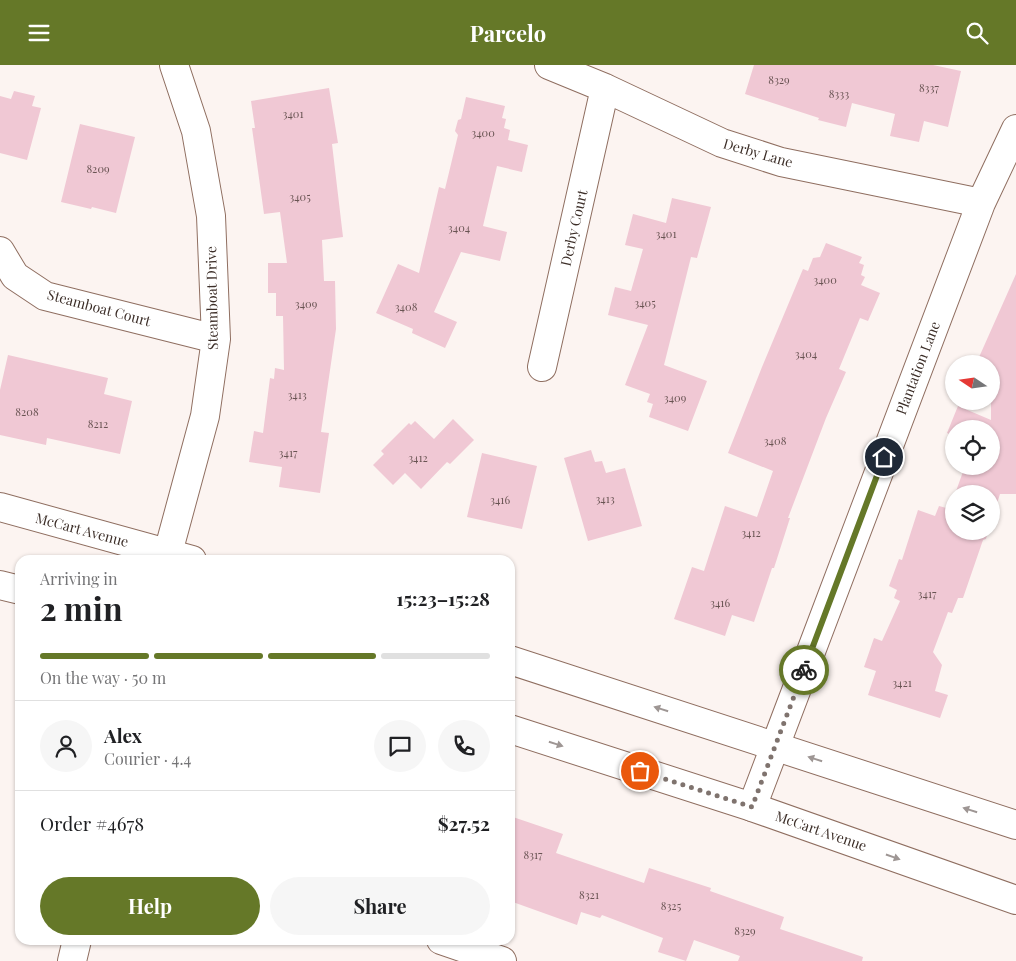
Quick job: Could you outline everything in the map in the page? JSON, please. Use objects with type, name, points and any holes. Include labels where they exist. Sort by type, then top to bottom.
[{"type":"street","name":"Steamboat Drive","points":[[174,65],[196,131],[211,216],[216,339],[205,416],[176,555]]},
{"type":"street","name":"Derby Lane","points":[[549,65],[606,88],[722,143],[773,159],[980,203]]},
{"type":"street","name":"Derby Court","points":[[542,367],[606,88]]},
{"type":"street","name":"Plantation Lane","points":[[752,807],[980,203],[1016,129]]},
{"type":"street","name":"Steamboat Court","points":[[0,251],[15,277],[45,296],[216,339]]},
{"type":"street","name":"McCart Avenue","points":[[0,507],[165,555]]},
{"type":"street","points":[[0,585],[15,589]]},
{"type":"street","points":[[515,662],[1016,825]]},
{"type":"street","name":"McCart Avenue","points":[[515,731],[752,807],[1016,900]]},
{"type":"street","points":[[72,961],[75,945]]},
{"type":"street","points":[[456,945],[502,961]]},
{"type":"building","points":[[754,65],[933,65],[961,71],[948,127],[924,121],[919,142],[890,136],[895,114],[852,103],[846,127],[818,120],[819,118],[745,94]]},
{"type":"building","points":[[329,88],[338,143],[332,144],[343,237],[322,240],[324,281],[335,281],[336,329],[321,432],[329,433],[320,493],[279,487],[282,467],[249,462],[254,431],[263,433],[270,378],[274,379],[275,368],[284,370],[283,316],[276,316],[276,293],[268,293],[268,263],[287,263],[280,212],[264,214],[252,128],[255,128],[251,101]]},
{"type":"building","points":[[14,91],[35,96],[32,106],[41,108],[27,160],[0,153],[0,96],[11,99]]},
{"type":"building","points":[[466,97],[505,106],[502,118],[506,119],[504,128],[510,130],[508,140],[528,145],[522,172],[497,166],[483,226],[507,232],[500,261],[461,252],[434,312],[457,322],[445,348],[412,333],[413,329],[376,313],[398,264],[419,273],[439,187],[445,189],[458,135],[455,131],[458,120],[461,119]]},
{"type":"building","points":[[80,124],[135,137],[116,213],[61,202]]},
{"type":"building","points":[[672,198],[711,207],[697,258],[691,257],[664,365],[707,381],[688,431],[649,417],[653,404],[647,402],[650,394],[625,385],[648,325],[608,315],[615,287],[631,291],[643,249],[625,245],[633,214],[666,223]]},
{"type":"building","points":[[826,243],[862,257],[859,263],[864,265],[861,275],[865,277],[861,285],[880,293],[868,321],[860,318],[839,369],[846,372],[826,418],[788,518],[790,518],[774,568],[772,568],[754,622],[732,615],[725,636],[674,619],[692,567],[704,571],[725,506],[757,517],[773,471],[728,453],[803,269],[808,271],[813,258],[820,257]]},
{"type":"building","points":[[1016,274],[1016,494],[1000,494],[1000,485],[958,485],[962,475],[1000,475],[1000,420],[991,420],[991,410],[1000,410],[1000,355],[980,355]]},
{"type":"building","points":[[8,355],[108,378],[104,394],[132,401],[120,454],[47,438],[46,445],[0,435],[0,390]]},
{"type":"building","points":[[956,410],[967,410],[991,420],[952,420]]},
{"type":"building","points":[[453,419],[474,440],[450,464],[447,462],[421,489],[405,473],[393,485],[373,465],[384,454],[381,451],[409,423],[411,425],[415,421],[434,439]]},
{"type":"building","points":[[591,450],[595,462],[602,461],[606,473],[625,468],[642,526],[588,541],[564,458]]},
{"type":"building","points":[[482,453],[537,466],[522,529],[467,517]]},
{"type":"building","points":[[939,506],[945,508],[945,540],[983,540],[963,598],[958,598],[952,613],[948,612],[933,652],[942,665],[935,691],[948,695],[940,718],[868,695],[876,671],[864,667],[874,638],[882,641],[900,601],[894,598],[897,590],[889,586],[899,559],[902,560],[918,510],[935,516]]},
{"type":"building","points":[[515,818],[563,834],[556,853],[644,883],[649,868],[711,888],[710,891],[784,917],[780,929],[863,957],[862,961],[738,961],[740,956],[694,940],[686,961],[658,952],[663,938],[602,915],[600,918],[581,912],[577,925],[515,903]]},
{"type":"way so far","points":[[640,771],[752,807],[804,670]]},
{"type":"route","points":[[804,670],[884,457]]}]
